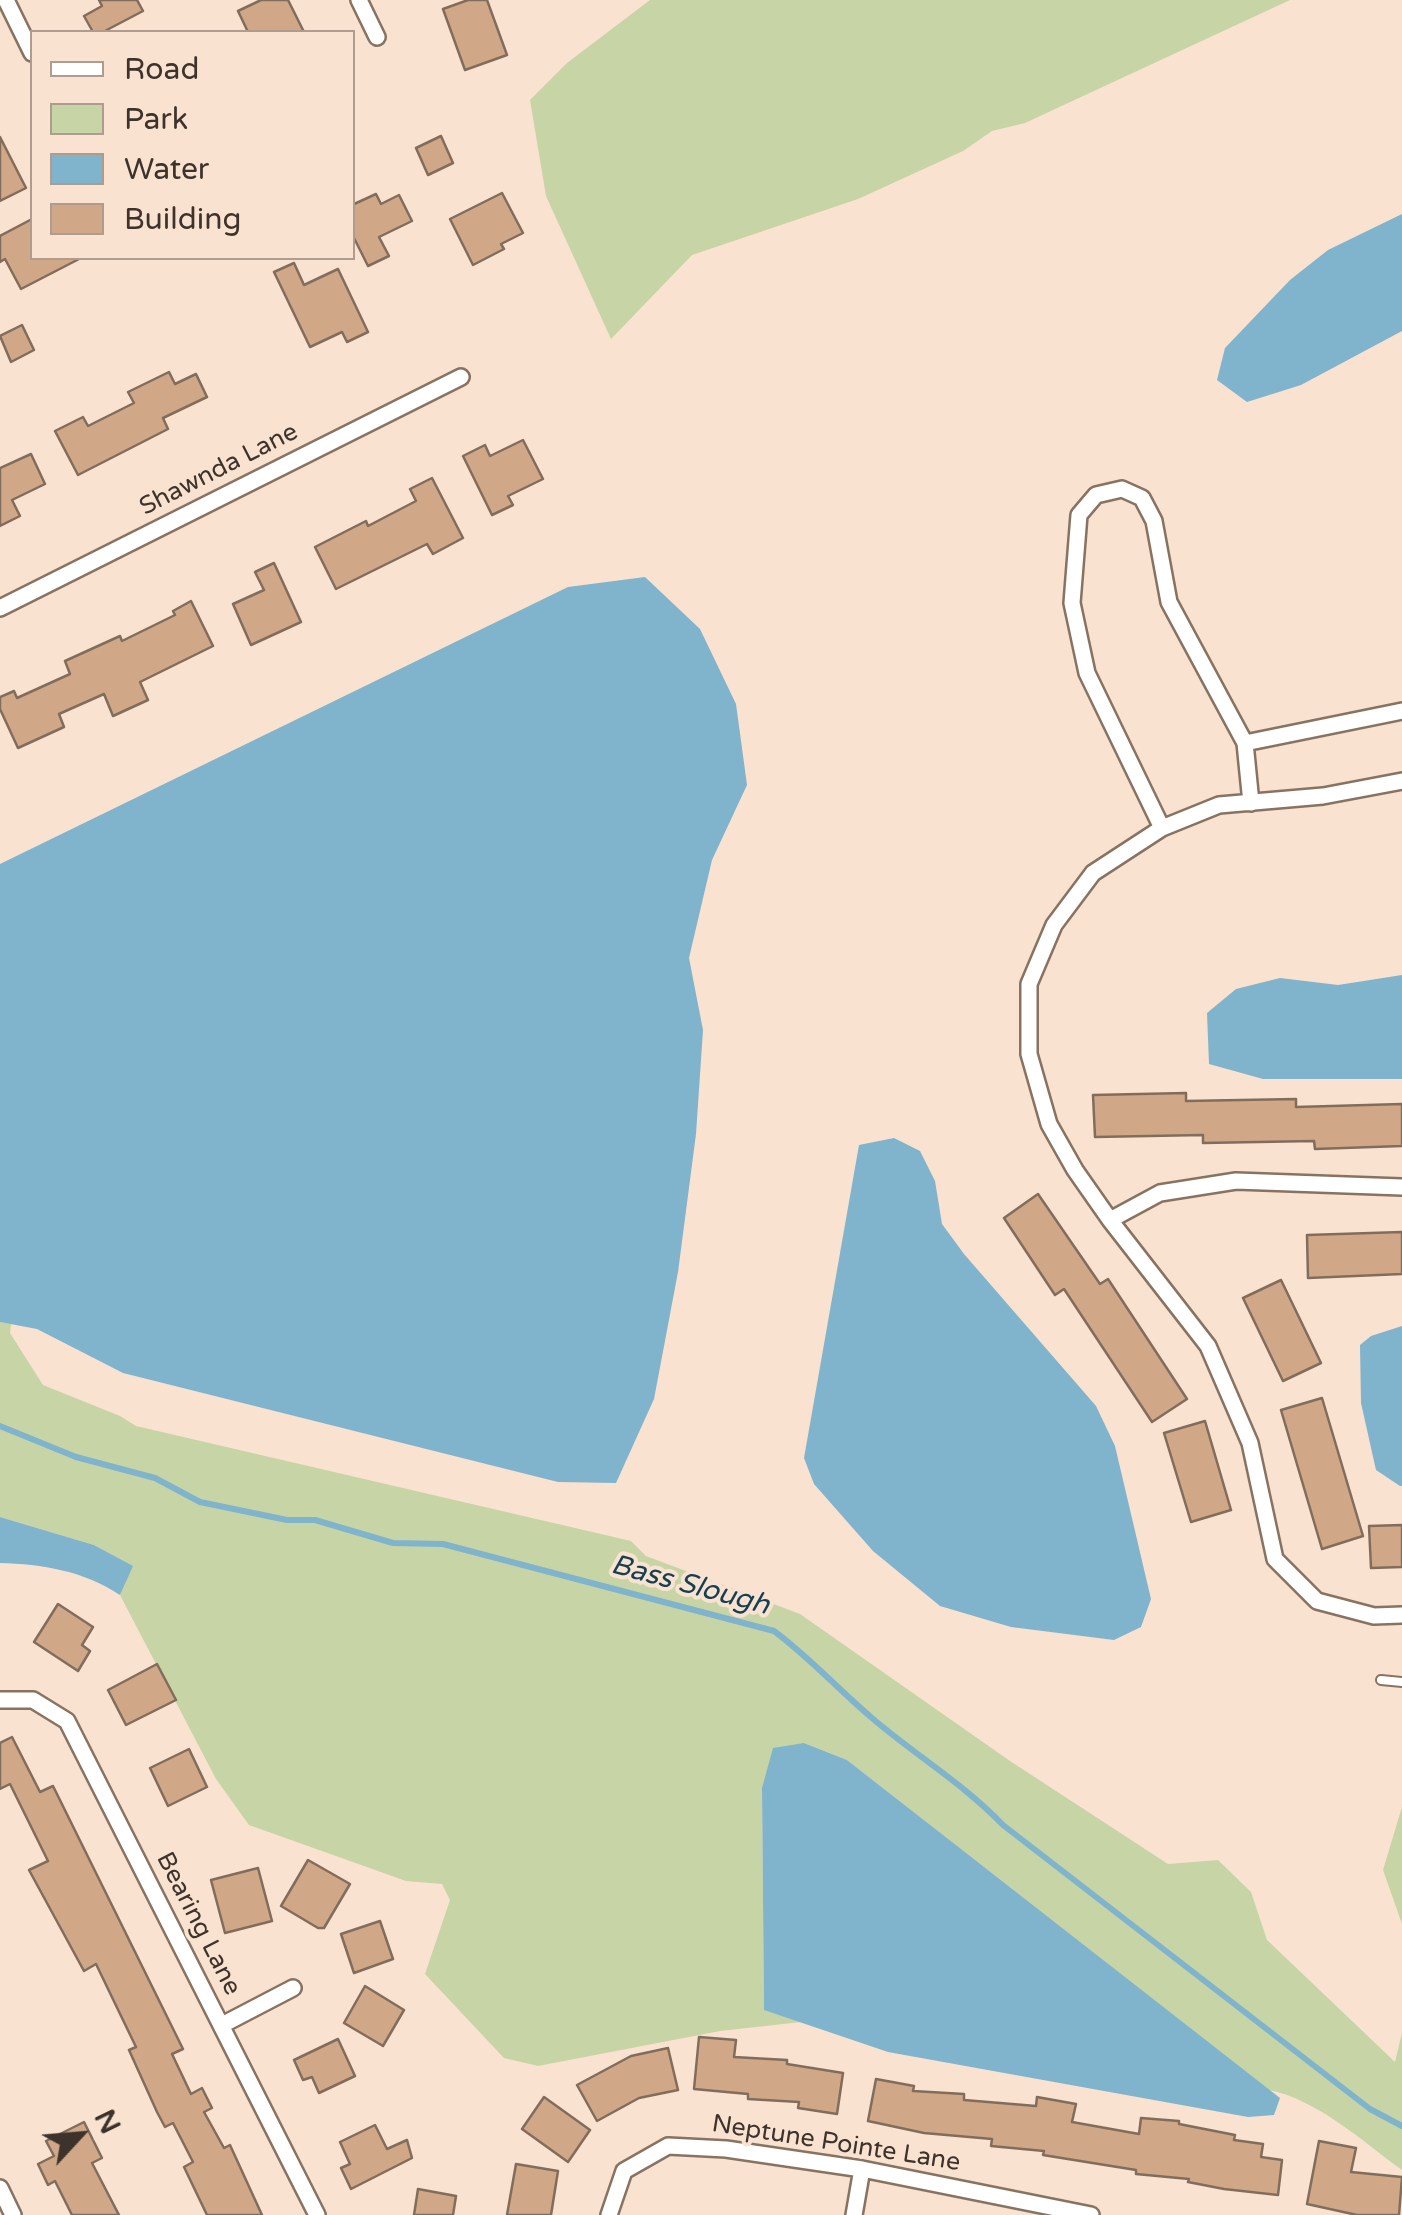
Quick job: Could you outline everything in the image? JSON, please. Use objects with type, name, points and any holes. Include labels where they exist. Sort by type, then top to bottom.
[{"type":"street","points":[[6,0],[30,49]]},
{"type":"street","points":[[360,0],[378,37]]},
{"type":"street","name":"Shawnda Lane","points":[[0,608],[461,377]]},
{"type":"street","points":[[1162,828],[1086,673],[1072,604],[1079,514],[1096,495],[1122,489],[1142,498],[1154,521],[1169,602],[1245,743],[1252,802]]},
{"type":"street","points":[[1245,743],[1402,712]]},
{"type":"street","points":[[1402,781],[1323,796],[1218,805],[1162,828],[1093,873],[1054,925],[1029,984],[1029,1054],[1049,1124],[1110,1220],[1208,1346],[1250,1443],[1275,1559],[1317,1601],[1374,1616],[1402,1616]]},
{"type":"street","points":[[1110,1220],[1160,1193],[1236,1181],[1402,1186]]},
{"type":"street","name":"Bearing Lane","points":[[0,1700],[33,1700],[67,1721],[317,2215]]},
{"type":"street","points":[[222,2024],[293,1988]]},
{"type":"street","name":"Neptune Pointe Lane","points":[[609,2215],[624,2171],[668,2146],[726,2148],[862,2170],[1090,2215]]},
{"type":"street","points":[[854,2215],[862,2170]]},
{"type":"street","points":[[0,2188],[13,2215]]},
{"type":"lane","points":[[1381,1680],[1402,1682]]},
{"type":"green space","points":[[650,0],[1290,0],[1025,123],[992,131],[963,151],[858,199],[692,255],[611,339],[546,196],[530,100],[567,63]]},
{"type":"green space","points":[[0,1322],[11,1324],[10,1333],[43,1385],[136,1426],[631,1541],[646,1556],[800,1614],[1010,1761],[1168,1864],[1218,1860],[1251,1892],[1267,1940],[1395,2062],[1402,2033],[1402,2170],[1322,2112],[1269,2090],[847,1760],[804,1743],[762,1788],[764,2009],[801,2022],[720,2031],[538,2066],[504,2058],[425,1974],[450,1900],[442,1884],[406,1881],[249,1825],[216,1779],[120,1595],[132,1566],[94,1545],[0,1517]]},
{"type":"green space","points":[[1402,1807],[1402,1924],[1383,1870]]},
{"type":"water","points":[[1402,214],[1402,331],[1301,385],[1247,402],[1217,380],[1225,348],[1290,280],[1328,250]]},
{"type":"water","points":[[645,577],[700,629],[736,704],[747,785],[712,860],[689,958],[703,1030],[696,1134],[678,1272],[654,1399],[616,1483],[558,1482],[123,1373],[37,1329],[0,1322],[0,864],[568,587]]},
{"type":"water","points":[[1402,975],[1402,1079],[1263,1079],[1209,1064],[1207,1013],[1236,989],[1280,978],[1338,985]]},
{"type":"water","points":[[894,1138],[920,1151],[935,1181],[942,1224],[1096,1406],[1115,1446],[1151,1599],[1141,1627],[1114,1640],[1011,1627],[940,1606],[873,1551],[814,1484],[804,1458],[859,1145]]},
{"type":"water","points":[[1402,1326],[1400,1486],[1376,1470],[1361,1403],[1360,1345],[1371,1336]]},
{"type":"water","points":[[0,1517],[94,1545],[133,1566],[120,1595],[62,1570],[0,1563]]},
{"type":"water","points":[[804,1743],[847,1760],[1280,2098],[1274,2115],[1248,2117],[888,2052],[764,2010],[762,1788],[773,1748]]},
{"type":"building","points":[[99,0],[137,0],[143,11],[107,30],[92,30],[84,16],[102,6]]},
{"type":"building","points":[[261,0],[288,0],[303,30],[247,30],[238,11]]},
{"type":"building","points":[[468,0],[487,0],[507,55],[465,70],[443,9]]},
{"type":"building","points":[[441,136],[453,163],[428,175],[416,148]]},
{"type":"building","points":[[0,137],[26,188],[0,201]]},
{"type":"building","points":[[502,193],[523,233],[501,244],[504,249],[473,265],[450,219]]},
{"type":"building","points":[[376,194],[381,204],[399,195],[412,221],[379,237],[389,256],[368,266],[355,240],[355,204]]},
{"type":"building","points":[[30,220],[30,260],[77,260],[21,289],[5,259],[0,262],[0,236]]},
{"type":"building","points":[[294,263],[304,285],[338,269],[368,332],[347,342],[342,332],[310,347],[274,272]]},
{"type":"building","points":[[22,325],[34,350],[11,362],[0,336]]},
{"type":"building","points":[[169,372],[175,384],[196,374],[207,397],[163,418],[168,429],[78,475],[55,431],[83,417],[88,426],[134,403],[128,392]]},
{"type":"building","points":[[523,440],[543,479],[508,496],[513,505],[492,515],[463,456],[485,445],[490,456]]},
{"type":"building","points":[[31,454],[45,484],[12,500],[20,516],[0,526],[0,468]]},
{"type":"building","points":[[432,478],[463,538],[433,554],[427,544],[336,589],[315,547],[416,501],[410,489]]},
{"type":"building","points":[[274,563],[301,622],[251,645],[233,604],[264,590],[255,572]]},
{"type":"building","points":[[191,601],[213,646],[140,682],[148,700],[113,716],[104,694],[59,714],[64,727],[18,748],[0,709],[0,697],[14,691],[17,698],[70,674],[65,661],[120,636],[122,641],[175,615],[173,611]]},
{"type":"building","points":[[1186,1093],[1186,1101],[1296,1099],[1296,1107],[1402,1104],[1402,1146],[1315,1149],[1314,1141],[1203,1143],[1203,1135],[1095,1137],[1093,1095]]},
{"type":"building","points":[[1038,1194],[1100,1284],[1108,1279],[1187,1399],[1152,1422],[1064,1289],[1055,1295],[1004,1218]]},
{"type":"building","points":[[1402,1232],[1402,1274],[1308,1278],[1307,1235]]},
{"type":"building","points":[[1281,1280],[1321,1363],[1283,1381],[1243,1298]]},
{"type":"building","points":[[1322,1398],[1363,1536],[1322,1549],[1281,1410]]},
{"type":"building","points":[[1205,1421],[1231,1510],[1191,1522],[1164,1433]]},
{"type":"building","points":[[1402,1525],[1402,1567],[1371,1568],[1369,1526]]},
{"type":"building","points":[[58,1604],[93,1627],[82,1645],[90,1651],[78,1671],[34,1642]]},
{"type":"building","points":[[157,1664],[176,1700],[126,1725],[108,1690]]},
{"type":"building","points":[[12,1737],[40,1792],[53,1786],[183,2049],[172,2054],[191,2094],[202,2088],[212,2108],[204,2112],[224,2148],[230,2145],[262,2215],[207,2215],[184,2167],[193,2162],[173,2123],[165,2127],[157,2112],[129,2050],[136,2047],[96,1964],[84,1971],[29,1870],[48,1861],[10,1784],[0,1789],[0,1743]]},
{"type":"building","points":[[189,1749],[207,1787],[168,1806],[150,1768]]},
{"type":"building","points":[[308,1860],[350,1884],[324,1928],[281,1906]]},
{"type":"building","points":[[258,1868],[272,1921],[225,1933],[211,1880]]},
{"type":"building","points":[[380,1921],[393,1959],[354,1973],[341,1934]]},
{"type":"building","points":[[365,1986],[404,2010],[383,2046],[344,2023]]},
{"type":"building","points":[[699,2037],[736,2040],[734,2057],[787,2060],[787,2064],[843,2073],[837,2114],[798,2108],[799,2102],[748,2099],[748,2094],[694,2089]]},
{"type":"building","points":[[338,2039],[355,2076],[319,2093],[312,2077],[303,2080],[294,2060]]},
{"type":"building","points":[[668,2048],[678,2090],[639,2098],[597,2121],[577,2085],[631,2056]]},
{"type":"building","points":[[876,2079],[914,2086],[913,2091],[964,2094],[964,2100],[1036,2106],[1037,2097],[1076,2104],[1072,2122],[1139,2134],[1141,2118],[1179,2121],[1235,2135],[1234,2140],[1263,2144],[1261,2157],[1282,2160],[1278,2195],[1136,2174],[1136,2170],[1043,2155],[1044,2151],[991,2146],[992,2139],[924,2133],[868,2121]]},
{"type":"building","points":[[544,2097],[590,2130],[568,2162],[522,2129]]},
{"type":"building","points":[[84,2122],[102,2158],[92,2163],[119,2215],[72,2215],[55,2181],[48,2185],[38,2164],[54,2156],[46,2141]]},
{"type":"building","points":[[375,2125],[387,2149],[407,2140],[412,2158],[351,2189],[341,2168],[350,2164],[340,2142]]},
{"type":"building","points":[[1319,2141],[1356,2148],[1351,2172],[1402,2177],[1399,2215],[1357,2215],[1307,2204]]},
{"type":"building","points":[[516,2164],[558,2171],[551,2215],[507,2215]]},
{"type":"building","points":[[418,2189],[456,2196],[453,2215],[414,2215]]},
{"type":"waterway","name":"Bass Slough","points":[[0,1426],[76,1457],[155,1478],[200,1502],[287,1520],[315,1520],[393,1543],[443,1544],[774,1631],[872,1718],[1003,1825],[1370,2109],[1402,2126]]}]
